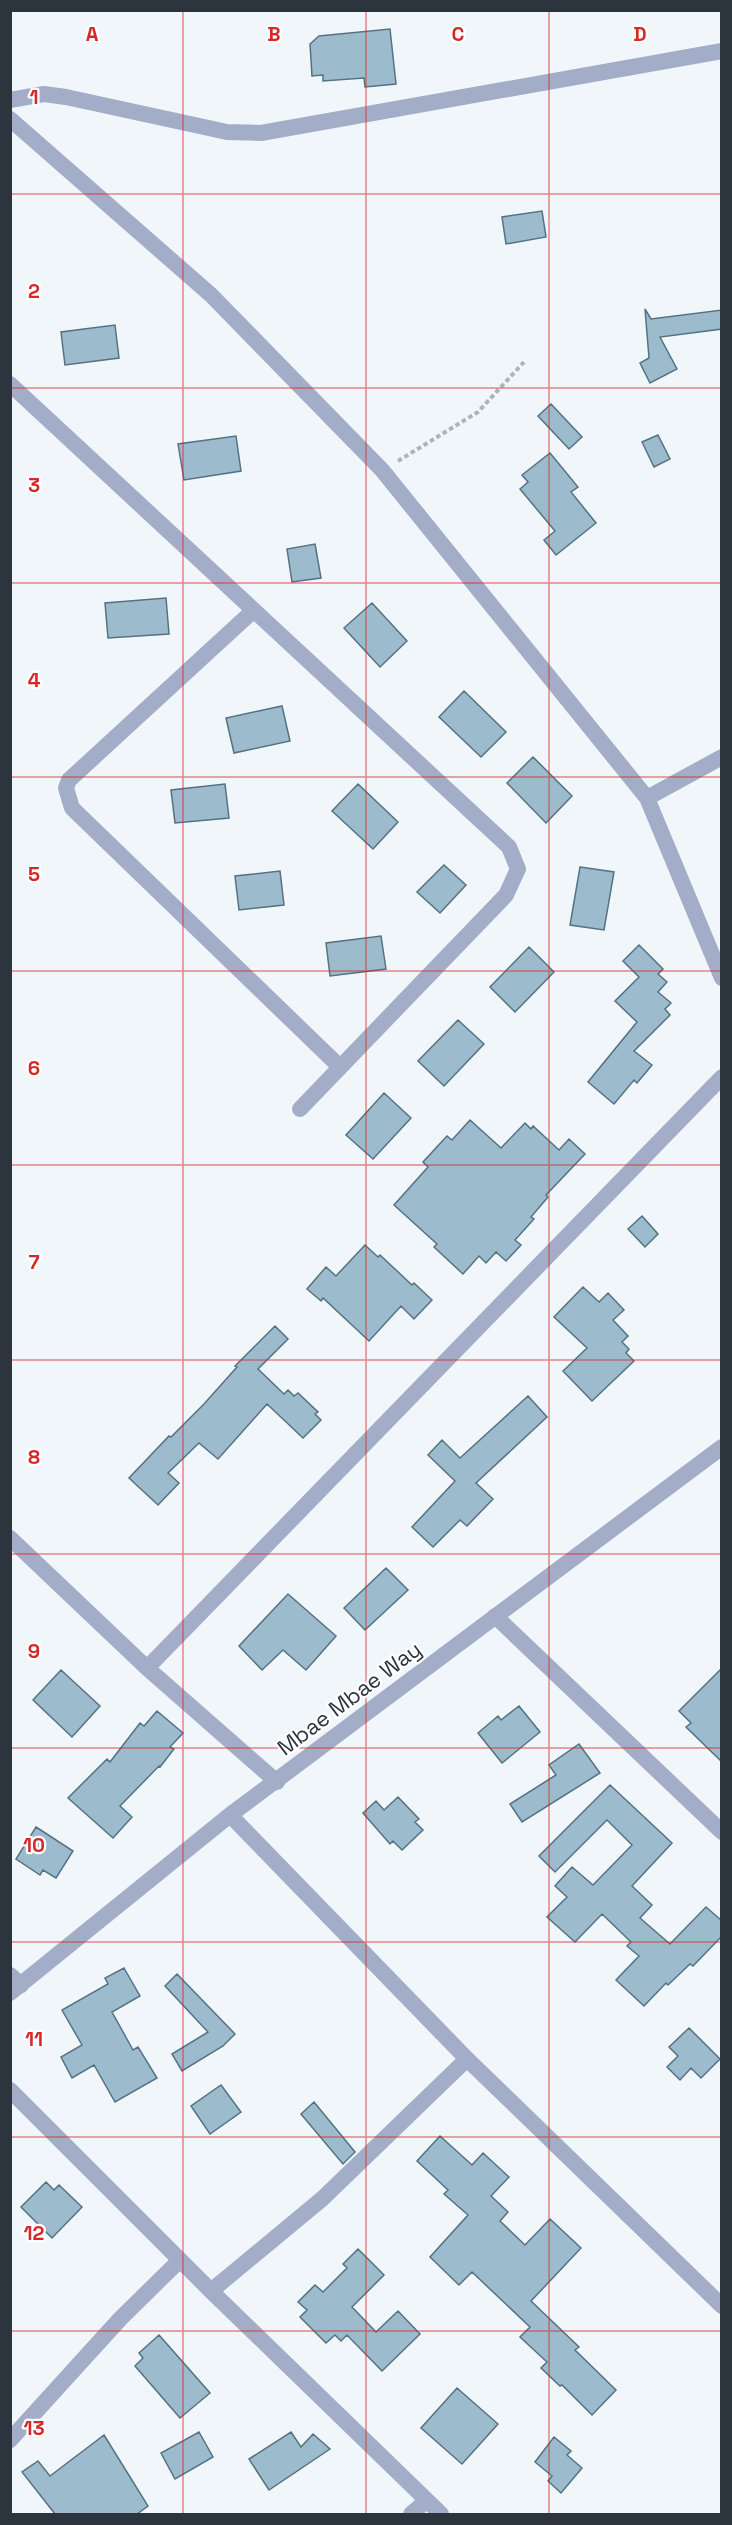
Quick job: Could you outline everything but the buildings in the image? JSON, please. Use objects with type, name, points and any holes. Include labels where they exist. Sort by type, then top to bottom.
[{"type":"street","points":[[10,100],[44,94],[227,132],[261,133],[722,51]]},
{"type":"street","points":[[10,119],[211,295],[382,470],[647,798],[722,978]]},
{"type":"street","points":[[10,384],[508,847],[518,869],[506,895],[300,1109]]},
{"type":"street","points":[[252,611],[69,780],[66,788],[72,808],[340,1067]]},
{"type":"street","points":[[647,798],[722,758]]},
{"type":"street","points":[[147,1668],[722,1077]]},
{"type":"street","name":"Mbae Mbae Way","points":[[14,1984],[230,1815],[722,1447]]},
{"type":"street","points":[[10,1538],[147,1668],[277,1782]]},
{"type":"street","points":[[495,1616],[722,1832]]},
{"type":"street","points":[[230,1815],[468,2059],[722,2306]]},
{"type":"street","points":[[212,2291],[330,2192],[468,2059]]},
{"type":"street","points":[[10,2090],[180,2260],[441,2514]]},
{"type":"street","points":[[10,2440],[120,2319],[180,2260]]},
{"type":"street","points":[[411,2514],[426,2501]]},
{"type":"path","points":[[382,470],[478,412],[524,362]]}]
